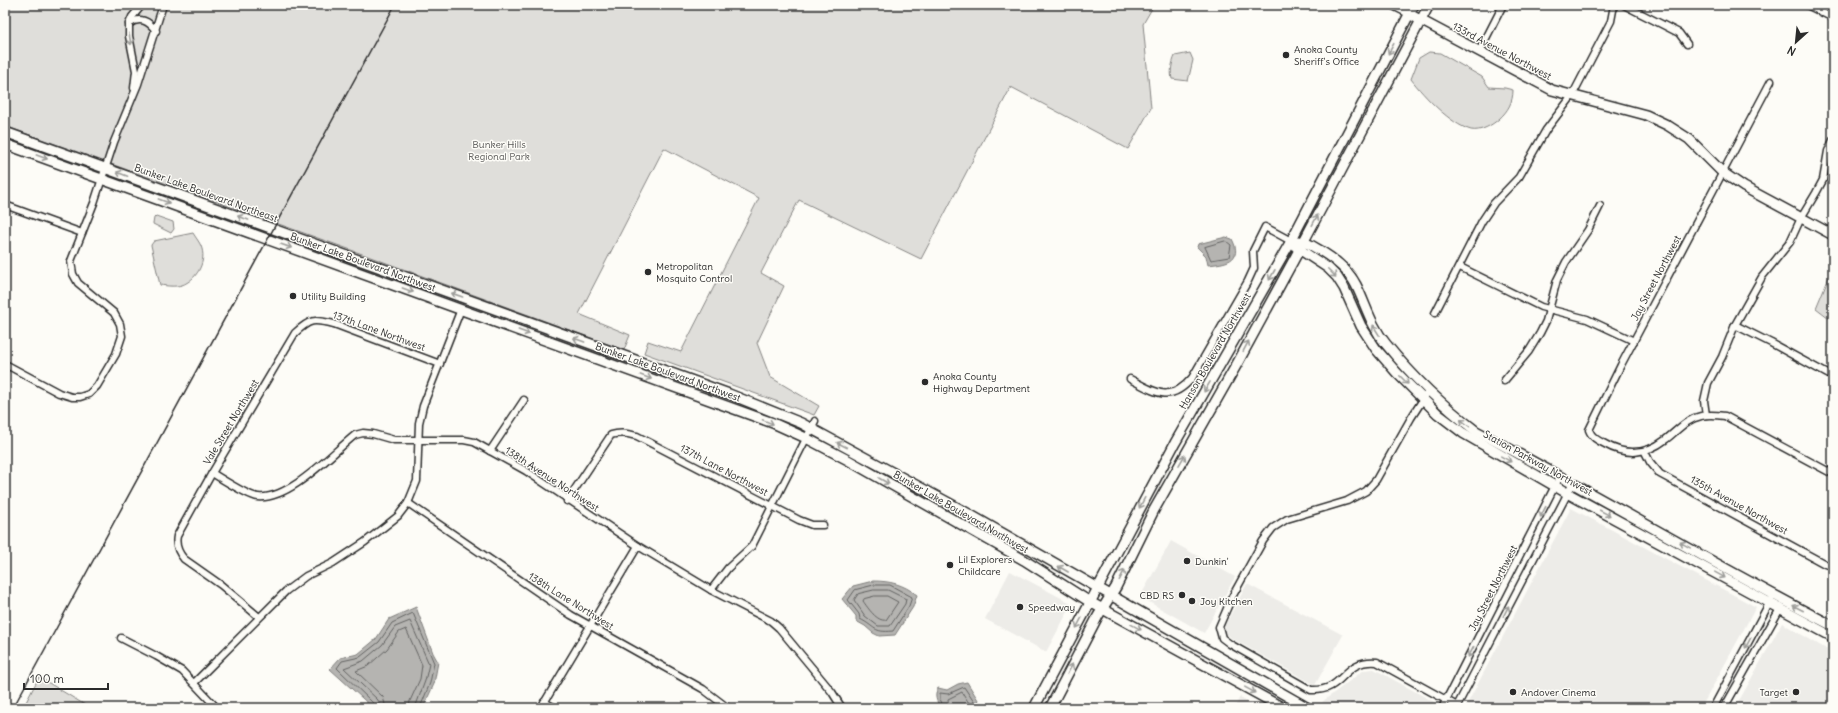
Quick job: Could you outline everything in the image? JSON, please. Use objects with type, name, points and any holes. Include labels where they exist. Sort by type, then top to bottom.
[{"type":"main road","name":"Hanson Boulevard Northwest","points":[[1034,708],[1175,443],[1291,241],[1414,5]]},
{"type":"main road","points":[[1050,708],[1102,608],[1111,596],[1154,510],[1237,364],[1304,241],[1429,5]]},
{"type":"main road","name":"133rd Avenue Northwest","points":[[1409,14],[1546,87],[1572,96],[1646,115],[1667,125],[1689,139],[1722,172],[1744,187],[1833,235]]},
{"type":"main road","name":"Bunker Lake Boulevard Northeast","points":[[5,132],[814,425],[826,436]]},
{"type":"main road","name":"Bunker Lake Boulevard Northwest","points":[[5,144],[749,414],[806,438],[1024,560],[1090,602],[1283,708]]},
{"type":"main road","name":"Station Parkway Northwest","points":[[1291,241],[1304,241],[1325,253],[1349,274],[1356,284],[1373,326],[1385,344],[1455,416],[1476,431],[1560,476],[1782,604],[1832,631]]},
{"type":"main road","name":"Station Parkway Northwest","points":[[1291,241],[1299,250],[1328,268],[1337,278],[1344,288],[1369,340],[1397,373],[1438,414],[1463,433],[1567,493],[1772,598]]},
{"type":"main road","points":[[461,309],[468,305],[511,320],[552,330]]},
{"type":"main road","name":"Bunker Lake Boulevard Northwest","points":[[826,436],[953,505],[1308,708]]},
{"type":"main road","points":[[1269,700],[1277,708]]},
{"type":"street","points":[[134,93],[136,71],[129,36],[129,24],[132,17],[142,5]]},
{"type":"street","points":[[5,364],[59,393],[72,397],[80,397],[89,394],[96,386],[116,354],[122,336],[120,324],[114,313],[78,283],[71,261],[114,142],[138,84],[163,5]]},
{"type":"street","name":"133rd Avenue Northwest","points":[[1391,5],[1409,14]]},
{"type":"street","points":[[1480,52],[1504,5]]},
{"type":"street","points":[[1435,313],[1460,267],[1482,220],[1494,203],[1519,177],[1546,130],[1572,96],[1611,21],[1614,5]]},
{"type":"street","points":[[1624,5],[1679,33],[1686,44]]},
{"type":"street","points":[[1809,5],[1833,18]]},
{"type":"street","points":[[129,24],[138,20],[144,20],[156,30]]},
{"type":"street","name":"Jay Street Northwest","points":[[1644,452],[1632,453],[1609,446],[1595,439],[1589,430],[1722,172],[1771,81]]},
{"type":"street","points":[[1706,415],[1704,401],[1708,383],[1722,357],[1734,325],[1762,277],[1790,242],[1801,218],[1824,180],[1828,151],[1833,140]]},
{"type":"street","points":[[5,205],[82,234]]},
{"type":"street","points":[[1504,381],[1529,351],[1540,333],[1549,309],[1557,280],[1566,262],[1588,230],[1600,206]]},
{"type":"street","name":"Station Parkway Northwest","points":[[1130,379],[1163,394],[1177,392],[1186,386],[1248,281],[1254,268],[1253,251],[1265,227],[1291,241]]},
{"type":"street","points":[[1460,267],[1513,294],[1549,309],[1587,319],[1634,341]]},
{"type":"street","points":[[194,683],[286,591],[306,576],[333,563],[365,542],[398,516],[408,503],[417,481],[419,423],[423,406],[461,309]]},
{"type":"street","name":"137th Lane Northwest","points":[[310,321],[317,320],[334,324],[440,364]]},
{"type":"street","name":"Vale Street Northwest","points":[[259,618],[221,585],[184,559],[179,553],[176,539],[212,473],[295,334],[310,321]]},
{"type":"street","points":[[1734,325],[1771,343],[1833,377]]},
{"type":"street","points":[[1429,390],[1411,418],[1376,480],[1366,491],[1347,501],[1286,519],[1273,528],[1263,541],[1232,597],[1219,627],[1222,638],[1311,690],[1319,690],[1334,686],[1356,664],[1367,661],[1376,662],[1456,707],[1572,484]]},
{"type":"street","points":[[490,451],[524,400]]},
{"type":"street","points":[[1644,452],[1665,440],[1686,423],[1700,416],[1726,416],[1833,474]]},
{"type":"street","points":[[711,590],[728,568],[752,546],[814,425]]},
{"type":"street","name":"138th Avenue Northwest","points":[[212,473],[257,497],[269,496],[297,484],[355,436],[363,433],[394,440],[474,442],[526,472],[638,546],[711,590],[771,621],[779,628],[832,692],[842,708]]},
{"type":"street","name":"137th Lane Northwest","points":[[568,500],[612,435],[626,433],[637,436],[772,507],[812,525],[823,525]]},
{"type":"street","name":"135th Avenue Northwest","points":[[1644,452],[1660,474],[1824,564],[1833,566]]},
{"type":"street","name":"Jay Street Northwest","points":[[1442,708],[1560,476]]},
{"type":"street","name":"138th Lane Northwest","points":[[408,503],[554,604],[589,626],[703,689],[728,708]]},
{"type":"street","points":[[555,708],[542,705],[638,546]]},
{"type":"street","points":[[1713,708],[1772,598]]},
{"type":"street","points":[[1724,708],[1782,604]]},
{"type":"street","points":[[121,638],[170,663],[182,671],[217,708]]},
{"type":"shaded area","points":[[1571,508],[1756,607],[1701,708],[1465,708]]},
{"type":"shaded area","points":[[1171,541],[1235,577],[1204,633],[1140,597]]},
{"type":"shaded area","points":[[1010,571],[1069,602],[1071,606],[1046,652],[985,619]]},
{"type":"shaded area","points":[[1247,584],[1343,635],[1315,685],[1231,638],[1225,632],[1225,625]]},
{"type":"shaded area","points":[[1782,623],[1833,653],[1833,708],[1735,708]]},
{"type":"shaded area","points":[[1374,669],[1434,702],[1431,708],[1334,708],[1322,702],[1364,670]]},
{"type":"shaded area","points":[[1240,697],[1260,708],[1234,708]]},
{"type":"green space","name":"Bunker Hills Regional Park","points":[[5,5],[1154,5],[1143,24],[1151,108],[1128,149],[1011,87],[921,259],[799,200],[761,273],[784,286],[757,343],[770,377],[819,406],[814,415],[644,353],[648,341],[681,352],[759,198],[664,148],[579,314],[630,335],[624,350],[354,251],[5,126]]},
{"type":"green space","points":[[1429,52],[1440,53],[1482,77],[1489,87],[1513,90],[1511,102],[1505,113],[1490,126],[1479,130],[1471,130],[1463,127],[1446,116],[1430,101],[1411,79],[1419,58]]},
{"type":"green space","points":[[1190,53],[1193,60],[1188,81],[1172,79],[1171,73],[1175,56]]},
{"type":"green space","points":[[156,216],[173,222],[174,229],[171,233],[153,224]]},
{"type":"green space","points":[[193,233],[201,245],[203,254],[203,260],[196,275],[187,283],[182,285],[160,285],[151,245],[154,241]]},
{"type":"green space","points":[[1833,267],[1833,321],[1816,308]]},
{"type":"green space","points":[[39,677],[90,708],[23,708]]},
{"type":"water","points":[[1226,237],[1232,239],[1236,252],[1234,257],[1226,262],[1208,265],[1206,256],[1197,247],[1198,244]]},
{"type":"water","points":[[873,581],[896,584],[907,588],[917,595],[913,607],[895,635],[879,636],[873,633],[856,621],[856,616],[842,599],[853,586]]},
{"type":"water","points":[[416,607],[433,653],[438,662],[434,684],[423,708],[373,708],[330,669],[340,658],[358,654],[376,639],[389,619]]},
{"type":"water","points":[[967,682],[983,708],[941,708],[936,698],[938,688],[947,690],[958,684]]},
{"type":"railway","points":[[13,708],[395,5]]},
{"type":"place","name":"Anoka County Sheriff's Office","points":[[1286,55]]},
{"type":"place","name":"Metropolitan Mosquito Control","points":[[648,272]]},
{"type":"place","name":"Utility Building","points":[[293,296]]},
{"type":"place","name":"Anoka County Highway Department","points":[[925,382]]},
{"type":"place","name":"Dunkin'","points":[[1187,561]]},
{"type":"place","name":"Lil Explorers Childcare","points":[[950,565]]},
{"type":"place","name":"CBD RS","points":[[1182,595]]},
{"type":"place","name":"Joy Kitchen","points":[[1192,601]]},
{"type":"place","name":"Speedway","points":[[1020,607]]},
{"type":"place","name":"Andover Cinema","points":[[1513,692]]},
{"type":"place","name":"Target","points":[[1796,692]]}]
